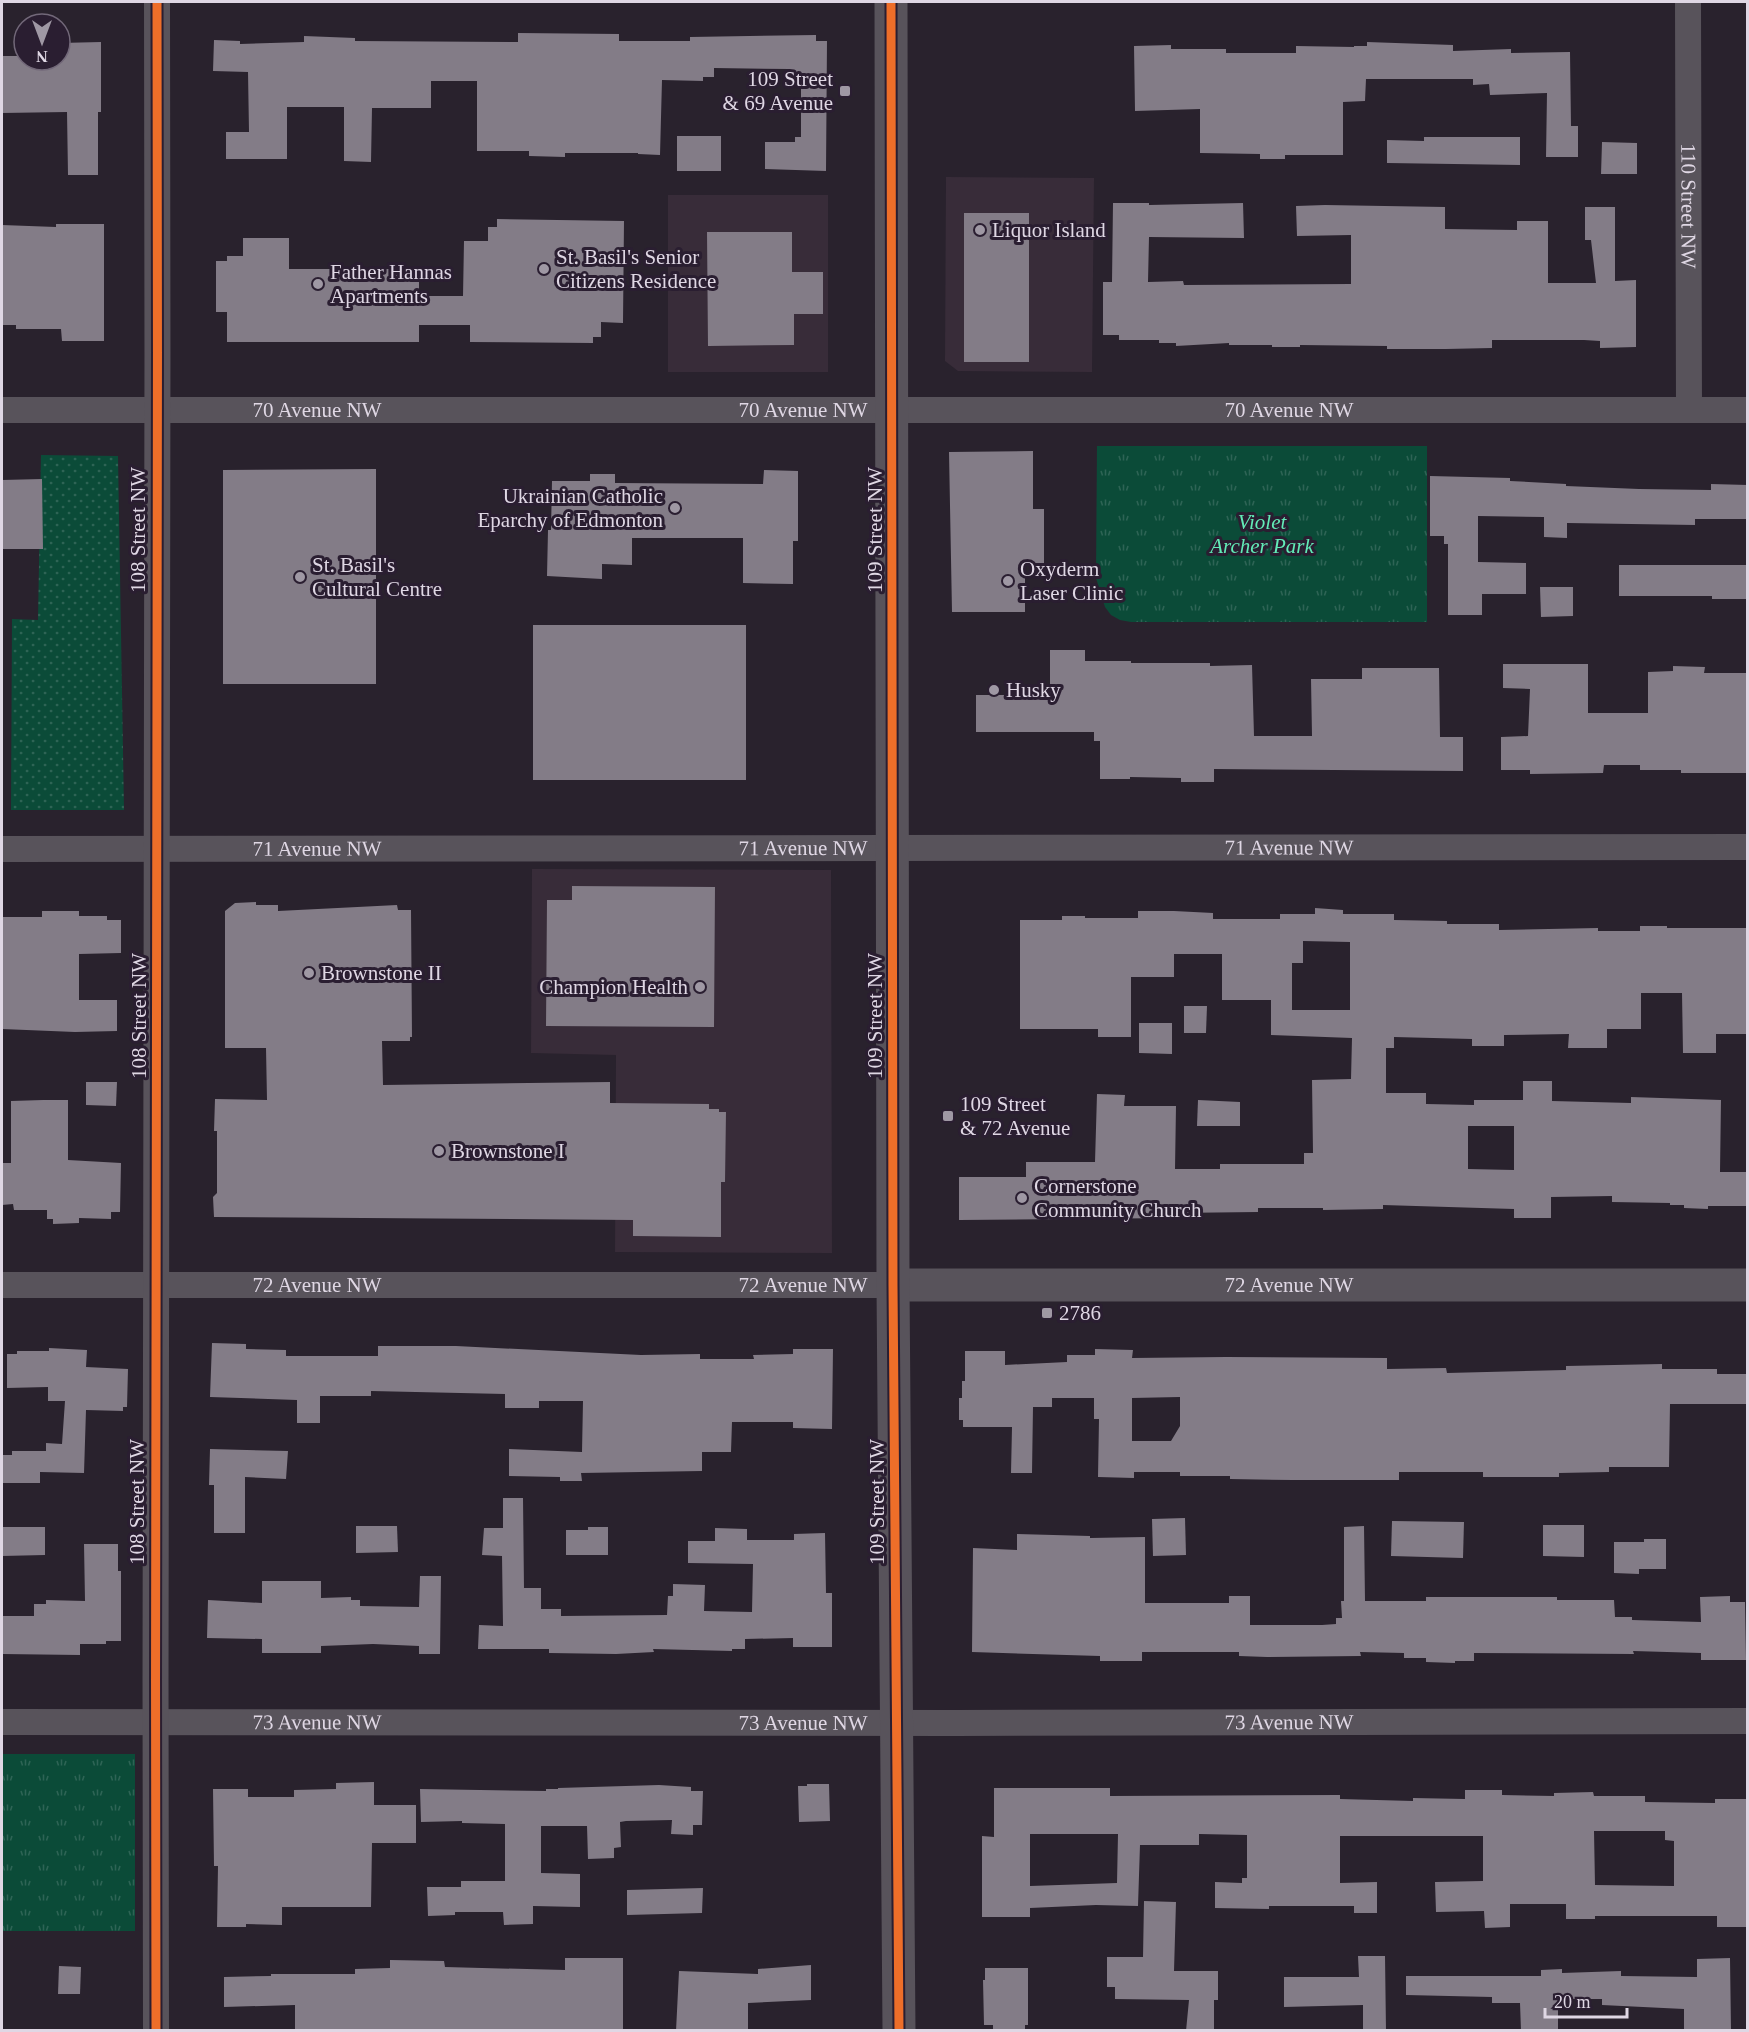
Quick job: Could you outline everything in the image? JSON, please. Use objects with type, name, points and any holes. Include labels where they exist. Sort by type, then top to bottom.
[{"type":"main road","name":"109 Street NW","points":[[891,2],[893,1285],[899,2031]]},
{"type":"main road","name":"72 Avenue NW","points":[[893,1285],[1748,1285]]},
{"type":"street","name":"108 Street NW","points":[[156,2031],[154,1515],[158,849],[157,2]]},
{"type":"street","name":"110 Street NW","points":[[1688,2],[1689,410]]},
{"type":"street","name":"70 Avenue NW","points":[[2,410],[1748,410]]},
{"type":"street","name":"71 Avenue NW","points":[[2,849],[1748,847]]},
{"type":"street","name":"72 Avenue NW","points":[[2,1285],[893,1285]]},
{"type":"street","name":"73 Avenue NW","points":[[2,1722],[1748,1721]]},
{"type":"shaded area","points":[[946,177],[1094,178],[1092,372],[958,371],[945,361]]},
{"type":"shaded area","points":[[668,195],[828,195],[828,372],[668,372]]},
{"type":"shaded area","points":[[532,869],[831,870],[832,1253],[615,1252],[616,1055],[531,1053]]},
{"type":"green space","name":"Violet Archer Park","points":[[1097,446],[1427,446],[1427,622],[1131,622],[1120,620],[1111,615],[1105,607],[1096,578]]},
{"type":"green space","points":[[41,455],[118,456],[124,810],[11,810],[12,619],[38,620]]},
{"type":"green space","points":[[2,1754],[135,1754],[135,1931],[2,1931]]},
{"type":"building","points":[[518,33],[619,34],[619,41],[690,41],[690,37],[816,35],[816,41],[827,41],[826,171],[765,169],[765,142],[795,142],[795,137],[801,137],[801,85],[790,85],[790,69],[714,68],[714,77],[703,77],[703,81],[662,80],[660,155],[565,153],[565,157],[529,156],[529,151],[477,151],[477,81],[431,81],[431,108],[372,108],[371,162],[344,161],[344,107],[287,107],[287,159],[226,159],[226,132],[249,132],[248,72],[213,71],[214,40],[240,41],[240,44],[304,42],[304,36],[355,38],[355,41],[518,42]]},
{"type":"building","points":[[101,42],[98,175],[68,175],[67,112],[2,113],[2,56],[12,56],[12,72],[72,72],[72,43]]},
{"type":"building","points":[[1367,42],[1453,45],[1453,51],[1511,49],[1511,53],[1570,52],[1571,126],[1578,126],[1578,157],[1546,157],[1547,93],[1490,95],[1489,84],[1473,85],[1473,79],[1366,79],[1365,101],[1343,102],[1343,155],[1285,155],[1285,159],[1260,159],[1260,154],[1200,153],[1200,109],[1135,111],[1134,46],[1171,45],[1171,49],[1226,49],[1226,53],[1296,53],[1296,46],[1354,47],[1367,46]]},
{"type":"building","points":[[677,136],[721,136],[721,171],[677,171]]},
{"type":"building","points":[[1424,137],[1520,137],[1520,165],[1387,163],[1387,140],[1424,141]]},
{"type":"building","points":[[1602,142],[1637,143],[1637,174],[1601,174]]},
{"type":"building","points":[[1113,203],[1149,203],[1149,205],[1243,203],[1244,238],[1149,237],[1148,282],[1183,281],[1184,285],[1351,284],[1351,235],[1297,236],[1296,206],[1325,205],[1445,207],[1445,229],[1517,230],[1517,221],[1548,221],[1548,283],[1596,283],[1591,240],[1585,240],[1585,207],[1615,207],[1615,281],[1636,280],[1636,347],[1600,348],[1600,341],[1584,340],[1492,340],[1492,348],[1387,349],[1387,346],[1272,347],[1272,345],[1229,345],[1229,343],[1176,346],[1176,343],[1159,343],[1159,340],[1119,340],[1119,335],[1103,335],[1103,282],[1112,282]]},
{"type":"building","points":[[964,213],[1029,213],[1029,362],[964,362]]},
{"type":"building","points":[[497,219],[624,221],[623,323],[601,322],[601,337],[593,337],[593,343],[470,342],[470,325],[419,325],[419,342],[227,342],[227,312],[216,312],[216,261],[227,261],[227,256],[243,256],[243,238],[289,238],[289,269],[419,269],[419,296],[463,296],[464,241],[488,241],[488,227],[497,227]]},
{"type":"building","points":[[56,224],[104,224],[104,341],[62,341],[61,329],[16,329],[16,325],[2,325],[2,225],[56,227]]},
{"type":"building","points":[[707,232],[792,232],[792,272],[823,272],[823,314],[794,314],[794,345],[708,346]]},
{"type":"building","points":[[1033,451],[1033,509],[1044,509],[1044,563],[1025,563],[1025,612],[952,612],[949,452]]},
{"type":"building","name":"St. Basil's Cultural Centre","points":[[376,469],[376,684],[223,684],[223,470]]},
{"type":"building","name":"Ukrainian Catholic Eparchy of Edmonton","points":[[764,470],[798,471],[798,541],[793,541],[793,584],[743,583],[743,538],[632,538],[632,565],[602,564],[602,579],[547,576],[552,481],[590,481],[590,474],[615,474],[615,483],[763,484]]},
{"type":"building","points":[[1430,476],[1510,478],[1510,481],[1566,484],[1566,486],[1639,489],[1711,490],[1711,484],[1748,485],[1748,519],[1695,519],[1695,525],[1567,523],[1567,538],[1544,537],[1544,517],[1478,516],[1478,562],[1526,563],[1526,594],[1482,594],[1482,615],[1448,615],[1448,544],[1444,544],[1444,536],[1430,536]]},
{"type":"building","points":[[42,479],[43,549],[2,549],[2,480]]},
{"type":"building","points":[[1619,565],[1748,565],[1748,599],[1712,599],[1712,596],[1619,596]]},
{"type":"building","points":[[1540,587],[1573,587],[1573,616],[1541,617]]},
{"type":"building","points":[[533,625],[746,625],[746,780],[533,780]]},
{"type":"building","points":[[1050,650],[1085,650],[1085,661],[1210,663],[1210,666],[1252,665],[1254,736],[1312,736],[1311,679],[1362,679],[1362,668],[1439,668],[1440,737],[1463,737],[1463,771],[1214,769],[1214,782],[1181,782],[1181,778],[1100,779],[1100,741],[1094,741],[1094,732],[976,732],[976,695],[1050,695]]},
{"type":"building","points":[[1503,664],[1588,664],[1588,713],[1648,713],[1648,672],[1673,671],[1673,666],[1705,667],[1704,673],[1748,673],[1748,773],[1681,773],[1681,770],[1640,770],[1640,765],[1604,765],[1603,773],[1530,774],[1530,770],[1501,770],[1501,737],[1528,736],[1530,689],[1503,688]]},
{"type":"building","points":[[572,886],[715,887],[714,1027],[546,1026],[547,900],[572,900]]},
{"type":"building","points":[[256,902],[256,905],[278,905],[278,911],[397,905],[398,910],[411,910],[412,1037],[410,1041],[382,1041],[383,1085],[610,1082],[610,1103],[709,1104],[709,1109],[726,1112],[725,1182],[721,1182],[721,1237],[633,1236],[633,1220],[214,1217],[213,1197],[217,1193],[215,1099],[267,1100],[266,1048],[225,1048],[225,911],[235,903]]},
{"type":"building","points":[[1315,908],[1343,910],[1343,914],[1394,914],[1394,920],[1447,921],[1447,924],[1499,924],[1499,930],[1598,928],[1598,931],[1640,931],[1640,926],[1748,928],[1748,1034],[1716,1034],[1716,1053],[1683,1053],[1682,993],[1641,993],[1641,1029],[1607,1029],[1607,1048],[1568,1048],[1569,1034],[1504,1035],[1504,1046],[1472,1046],[1472,1039],[1394,1037],[1394,1048],[1386,1048],[1386,1093],[1426,1093],[1426,1104],[1474,1105],[1474,1100],[1523,1100],[1523,1081],[1552,1081],[1552,1101],[1631,1103],[1631,1097],[1721,1100],[1720,1172],[1748,1172],[1748,1206],[1684,1208],[1684,1205],[1670,1205],[1670,1203],[1612,1202],[1612,1196],[1551,1197],[1551,1218],[1514,1218],[1514,1209],[1383,1205],[1383,1209],[1258,1208],[1258,1212],[1174,1213],[1174,1218],[959,1220],[959,1177],[1026,1177],[1026,1162],[1095,1162],[1097,1094],[1125,1095],[1124,1106],[1176,1106],[1175,1169],[1220,1169],[1220,1164],[1304,1164],[1304,1153],[1313,1153],[1312,1080],[1351,1079],[1352,1038],[1271,1035],[1271,1000],[1222,1000],[1222,954],[1174,954],[1174,977],[1131,977],[1131,1037],[1098,1037],[1098,1029],[1020,1029],[1020,920],[1062,920],[1062,916],[1138,918],[1138,911],[1213,913],[1213,919],[1280,919],[1280,914],[1315,914]],"holes":[[[1303,941],[1350,942],[1350,1010],[1292,1010],[1292,963],[1303,963]],[[1468,1126],[1514,1126],[1514,1170],[1468,1169]]]},
{"type":"building","points":[[42,911],[79,911],[79,916],[107,916],[107,920],[121,920],[121,953],[79,954],[79,1000],[117,1000],[117,1031],[2,1029],[2,917],[42,917]]},
{"type":"building","points":[[1184,1006],[1207,1006],[1206,1033],[1184,1033]]},
{"type":"building","points":[[1139,1023],[1172,1023],[1172,1054],[1139,1053]]},
{"type":"building","points":[[86,1082],[117,1082],[116,1106],[86,1105]]},
{"type":"building","points":[[68,1100],[68,1160],[121,1163],[120,1212],[111,1212],[111,1219],[79,1218],[79,1223],[53,1224],[53,1219],[47,1219],[47,1210],[14,1210],[13,1204],[2,1205],[2,1163],[11,1163],[11,1101]]},
{"type":"building","points":[[1198,1100],[1240,1102],[1240,1126],[1197,1126]]},
{"type":"building","points":[[212,1343],[246,1344],[246,1349],[286,1350],[286,1356],[378,1356],[378,1346],[456,1346],[641,1355],[700,1354],[700,1359],[754,1359],[753,1355],[793,1354],[793,1349],[833,1349],[832,1429],[793,1428],[793,1422],[732,1422],[731,1452],[702,1452],[702,1471],[581,1473],[582,1481],[560,1481],[560,1477],[509,1476],[509,1449],[582,1452],[583,1401],[539,1401],[539,1408],[505,1408],[505,1394],[371,1391],[371,1396],[320,1396],[320,1423],[297,1423],[297,1400],[210,1397]]},
{"type":"building","points":[[49,1348],[87,1350],[86,1367],[128,1369],[127,1407],[123,1407],[123,1411],[86,1410],[84,1473],[40,1472],[40,1483],[2,1483],[2,1455],[12,1455],[12,1451],[46,1451],[46,1443],[62,1444],[65,1401],[48,1401],[48,1387],[7,1388],[7,1354],[17,1354],[17,1351],[49,1351]]},
{"type":"building","points":[[1095,1349],[1133,1350],[1132,1358],[1387,1358],[1387,1369],[1446,1368],[1447,1373],[1566,1370],[1566,1366],[1662,1364],[1662,1369],[1717,1369],[1717,1374],[1748,1374],[1748,1404],[1670,1404],[1669,1467],[1609,1467],[1609,1472],[1559,1473],[1559,1477],[1483,1477],[1483,1472],[1399,1472],[1399,1480],[1293,1480],[1180,1476],[1180,1472],[1134,1472],[1134,1478],[1098,1477],[1099,1419],[1094,1419],[1094,1398],[1052,1398],[1052,1407],[1033,1407],[1032,1473],[1011,1473],[1012,1427],[963,1427],[963,1420],[959,1420],[959,1398],[962,1398],[962,1381],[965,1381],[965,1351],[1005,1351],[1005,1365],[1067,1362],[1067,1355],[1095,1355]],"holes":[[[1180,1397],[1180,1426],[1171,1441],[1132,1441],[1132,1398]]]},
{"type":"building","points":[[210,1449],[288,1451],[286,1479],[245,1477],[245,1533],[214,1533],[214,1485],[209,1485]]},
{"type":"building","points":[[503,1498],[523,1498],[524,1588],[541,1588],[541,1609],[561,1609],[561,1616],[667,1615],[668,1596],[673,1596],[673,1584],[705,1585],[704,1611],[752,1612],[753,1564],[688,1563],[688,1541],[715,1541],[715,1528],[747,1529],[747,1540],[794,1540],[794,1534],[825,1533],[826,1593],[832,1593],[832,1647],[793,1647],[793,1638],[745,1639],[745,1649],[732,1649],[732,1651],[653,1649],[654,1652],[616,1654],[549,1653],[549,1649],[478,1649],[479,1625],[503,1626],[502,1556],[482,1555],[484,1528],[503,1528]]},
{"type":"building","points":[[1185,1518],[1186,1555],[1153,1556],[1152,1519]]},
{"type":"building","points":[[1392,1521],[1464,1522],[1463,1558],[1391,1556]]},
{"type":"building","points":[[1543,1525],[1584,1525],[1584,1557],[1543,1556]]},
{"type":"building","points":[[356,1526],[397,1526],[398,1552],[356,1553]]},
{"type":"building","points":[[1364,1526],[1365,1601],[1426,1601],[1426,1597],[1557,1597],[1557,1600],[1614,1600],[1615,1617],[1632,1617],[1632,1620],[1701,1622],[1700,1597],[1730,1596],[1730,1602],[1745,1602],[1746,1660],[1701,1660],[1701,1653],[1633,1651],[1634,1654],[1474,1653],[1474,1661],[1455,1661],[1455,1663],[1426,1662],[1426,1658],[1404,1658],[1404,1653],[1360,1652],[1361,1656],[1267,1657],[1239,1656],[1239,1652],[1142,1652],[1142,1661],[1100,1661],[1100,1656],[972,1652],[973,1548],[1017,1550],[1017,1534],[1090,1536],[1090,1538],[1145,1537],[1145,1603],[1229,1603],[1229,1596],[1250,1596],[1250,1625],[1322,1625],[1336,1624],[1336,1618],[1342,1618],[1344,1527]]},
{"type":"building","points":[[2,1527],[45,1527],[45,1555],[2,1556]]},
{"type":"building","points":[[588,1527],[608,1527],[608,1555],[566,1555],[566,1530],[588,1530]]},
{"type":"building","points":[[1644,1539],[1666,1539],[1666,1569],[1639,1569],[1639,1574],[1614,1573],[1614,1542],[1644,1542]]},
{"type":"building","points":[[84,1544],[118,1544],[118,1571],[121,1571],[121,1641],[106,1641],[106,1644],[80,1644],[80,1655],[2,1654],[2,1616],[34,1616],[34,1604],[46,1604],[46,1600],[85,1601]]},
{"type":"building","points":[[420,1576],[441,1576],[440,1654],[419,1654],[419,1646],[373,1644],[321,1646],[321,1653],[262,1653],[262,1639],[207,1638],[208,1600],[262,1603],[262,1581],[321,1581],[321,1598],[351,1597],[351,1600],[360,1600],[360,1606],[419,1607]]},
{"type":"building","points":[[374,1782],[374,1805],[416,1805],[416,1843],[372,1843],[371,1907],[282,1907],[282,1925],[246,1924],[246,1927],[217,1927],[218,1866],[214,1866],[213,1789],[248,1789],[248,1797],[294,1797],[294,1790],[336,1789],[336,1783]]},
{"type":"building","points":[[807,1784],[829,1784],[830,1821],[799,1822],[798,1786],[807,1786]]},
{"type":"building","points":[[659,1785],[691,1787],[691,1791],[703,1791],[702,1825],[693,1825],[693,1835],[671,1834],[672,1820],[620,1822],[621,1847],[614,1848],[614,1858],[588,1859],[587,1826],[541,1826],[541,1873],[580,1874],[580,1907],[533,1906],[533,1924],[504,1925],[503,1912],[455,1912],[455,1915],[428,1916],[427,1887],[461,1887],[461,1881],[505,1881],[505,1824],[462,1823],[462,1821],[421,1822],[420,1789],[546,1791],[546,1789],[558,1788]]},
{"type":"building","points":[[994,1788],[1110,1788],[1110,1796],[1340,1795],[1340,1799],[1413,1801],[1413,1798],[1465,1799],[1465,1790],[1502,1790],[1502,1795],[1554,1796],[1554,1793],[1593,1792],[1594,1796],[1645,1796],[1645,1802],[1715,1803],[1715,1799],[1748,1799],[1748,1927],[1717,1927],[1717,1916],[1595,1916],[1595,1919],[1566,1919],[1566,1904],[1510,1904],[1510,1927],[1485,1928],[1484,1911],[1436,1912],[1435,1882],[1483,1881],[1483,1836],[1340,1836],[1340,1883],[1377,1882],[1377,1913],[1354,1913],[1354,1906],[1215,1908],[1215,1882],[1242,1883],[1242,1878],[1247,1878],[1247,1835],[1199,1834],[1199,1845],[1140,1845],[1138,1906],[1030,1908],[1030,1917],[982,1917],[982,1836],[994,1837]],"holes":[[[1594,1831],[1665,1831],[1665,1840],[1674,1841],[1674,1886],[1595,1885]],[[1030,1834],[1118,1834],[1117,1883],[1030,1886]]]},
{"type":"building","points":[[703,1888],[702,1913],[627,1915],[627,1890]]},
{"type":"building","points":[[1144,1901],[1176,1902],[1174,1971],[1218,1971],[1218,2000],[1214,2000],[1214,2031],[1186,2031],[1189,2000],[1115,1999],[1115,1987],[1107,1987],[1107,1957],[1143,1957]]},
{"type":"building","points":[[1358,1956],[1385,1956],[1386,2031],[1363,2031],[1363,2005],[1284,2007],[1284,1977],[1359,1977]]},
{"type":"building","points":[[565,1958],[623,1958],[623,2031],[295,2031],[295,2005],[224,2007],[224,1977],[271,1976],[271,1974],[355,1974],[355,1969],[390,1968],[390,1960],[444,1961],[445,1967],[565,1970]]},
{"type":"building","points":[[1730,1958],[1731,2031],[1684,2031],[1684,2009],[1602,2005],[1602,1999],[1558,1999],[1558,2031],[1521,2031],[1520,2003],[1492,2003],[1492,1997],[1406,1995],[1406,1976],[1541,1976],[1541,1970],[1562,1969],[1562,1973],[1621,1971],[1621,1976],[1697,1977],[1697,1959]]},
{"type":"building","points":[[811,1965],[811,2000],[748,2003],[748,2031],[676,2031],[679,1971],[758,1974],[758,1969]]},
{"type":"building","points":[[59,1966],[81,1967],[80,1994],[58,1994]]},
{"type":"building","points":[[985,1968],[1028,1968],[1028,2025],[1025,2025],[1025,2031],[993,2031],[993,2025],[984,2025]]},
{"type":"cycle path","points":[[156,2030],[157,2]]},
{"type":"cycle path","points":[[891,2],[893,1285],[899,2030]]},
{"type":"place","name":"109 Street & 69 Avenue","points":[[845,91]]},
{"type":"place","name":"Liquor Island","points":[[980,230]]},
{"type":"place","name":"St. Basil's Senior Citizens Residence","points":[[544,269]]},
{"type":"place","name":"Father Hannas Apartments","points":[[318,284]]},
{"type":"place","name":"Ukrainian Catholic Eparchy of Edmonton","points":[[675,508]]},
{"type":"place","name":"St. Basil's Cultural Centre","points":[[300,577]]},
{"type":"place","name":"Oxyderm Laser Clinic","points":[[1008,581]]},
{"type":"place","name":"Husky","points":[[994,690]]},
{"type":"place","name":"Brownstone II","points":[[309,973]]},
{"type":"place","name":"Champion Health","points":[[700,987]]},
{"type":"place","name":"109 Street & 72 Avenue","points":[[948,1116]]},
{"type":"place","name":"Brownstone I","points":[[439,1151]]},
{"type":"place","name":"Cornerstone Community Church","points":[[1022,1198]]},
{"type":"place","name":"2786","points":[[1047,1313]]}]
